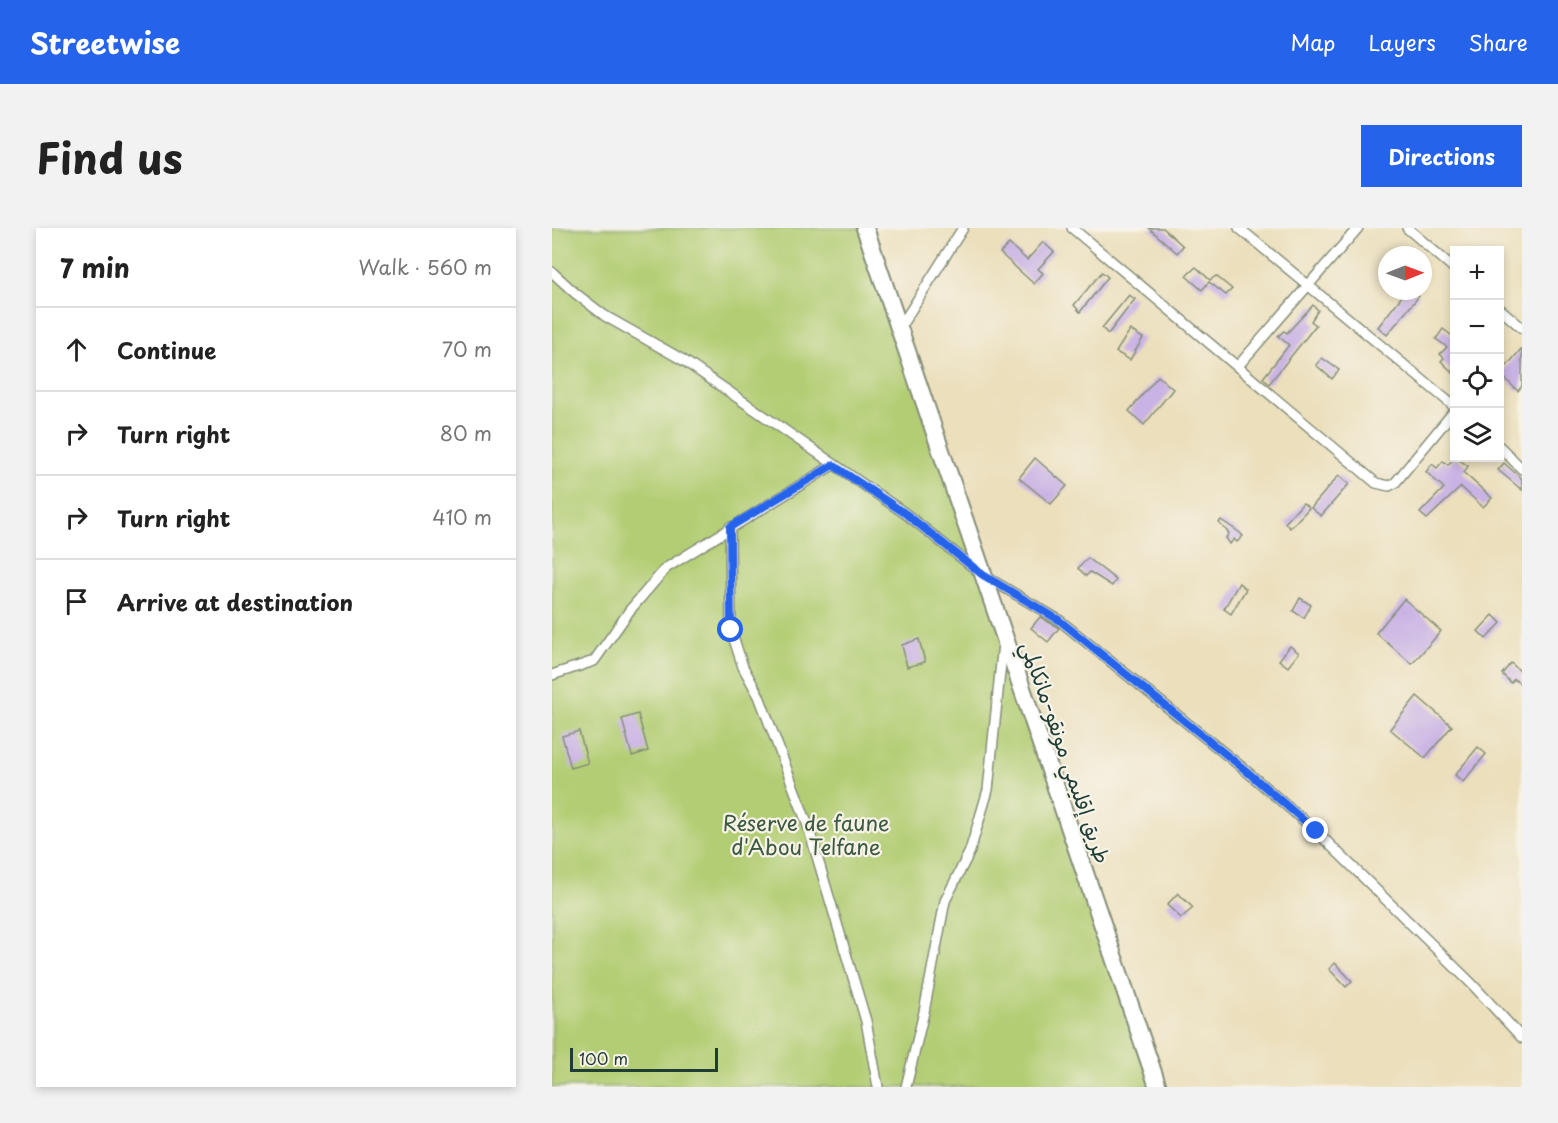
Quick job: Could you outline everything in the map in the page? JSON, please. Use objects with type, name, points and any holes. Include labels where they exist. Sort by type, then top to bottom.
[{"type":"highway","name":"طريق إقليمي مونقو-مانكالمي","points":[[865,228],[1158,1087]]},
{"type":"street","points":[[899,329],[963,228]]},
{"type":"street","points":[[1072,228],[1370,479],[1381,485],[1395,483],[1450,415]]},
{"type":"street","points":[[1239,228],[1454,408]]},
{"type":"street","points":[[1238,366],[1358,228]]},
{"type":"street","points":[[1407,228],[1450,265]]},
{"type":"street","points":[[552,272],[605,316],[683,360],[906,514],[983,575],[1059,620],[1244,769],[1316,831],[1472,984],[1522,1038]]},
{"type":"street","points":[[1504,312],[1522,328]]},
{"type":"street","points":[[1504,451],[1522,469]]},
{"type":"street","points":[[552,675],[594,661],[630,610],[666,568],[833,465]]},
{"type":"street","points":[[730,527],[731,630],[743,667],[759,696],[807,823],[866,1021],[878,1087]]},
{"type":"street","points":[[906,1087],[924,1012],[945,900],[969,851],[988,790],[1003,635]]},
{"type":"green space","name":"Réserve de faune d'Abou Telfane","points":[[552,228],[865,228],[1158,1087],[552,1087]]},
{"type":"building","points":[[1149,228],[1163,228],[1183,246],[1177,253]]},
{"type":"building","points":[[1043,242],[1054,252],[1038,269],[1043,273],[1034,284],[1000,253],[1009,244],[1027,260]]},
{"type":"building","points":[[1196,267],[1210,280],[1216,276],[1232,289],[1226,295],[1209,282],[1202,290],[1186,276]]},
{"type":"building","points":[[1102,272],[1108,277],[1080,312],[1074,305]]},
{"type":"building","points":[[1129,295],[1135,299],[1108,334],[1102,328]]},
{"type":"building","points":[[1399,300],[1416,300],[1387,335],[1378,327]]},
{"type":"building","points":[[1313,305],[1318,310],[1311,321],[1316,325],[1269,384],[1263,378],[1289,345],[1278,336],[1284,331],[1287,333]]},
{"type":"building","points":[[1443,329],[1450,334],[1450,370],[1441,361],[1444,358],[1440,354],[1447,347],[1436,339]]},
{"type":"building","points":[[1130,330],[1143,338],[1130,360],[1116,352]]},
{"type":"building","points":[[1522,348],[1522,386],[1518,391],[1504,378],[1504,369]]},
{"type":"building","points":[[1322,358],[1339,370],[1332,379],[1316,365]]},
{"type":"building","points":[[1158,376],[1173,389],[1144,425],[1129,411]]},
{"type":"building","points":[[1035,458],[1067,486],[1051,504],[1019,478]]},
{"type":"building","points":[[1443,461],[1448,465],[1451,462],[1462,462],[1468,466],[1464,473],[1492,498],[1483,507],[1461,487],[1427,519],[1420,513],[1444,488],[1426,472],[1432,464],[1437,468]]},
{"type":"building","points":[[1504,463],[1522,479],[1522,490],[1498,470]]},
{"type":"building","points":[[1339,475],[1349,484],[1321,516],[1311,508]]},
{"type":"building","points":[[1303,503],[1309,508],[1290,528],[1285,523]]},
{"type":"building","points":[[1221,520],[1243,536],[1237,542],[1234,539],[1230,544],[1226,538],[1229,533],[1219,523]]},
{"type":"building","points":[[1088,558],[1116,580],[1112,586],[1090,572],[1086,576],[1078,568]]},
{"type":"building","points":[[1239,583],[1246,589],[1231,614],[1224,609]]},
{"type":"building","points":[[1300,598],[1311,605],[1304,618],[1293,611]]},
{"type":"building","points":[[1404,599],[1441,631],[1412,664],[1376,633]]},
{"type":"building","points":[[1493,615],[1501,623],[1486,639],[1478,631]]},
{"type":"building","points":[[1040,617],[1059,628],[1048,642],[1031,628]]},
{"type":"building","points":[[919,639],[925,662],[907,667],[902,645]]},
{"type":"building","points":[[1290,646],[1299,653],[1288,667],[1279,660]]},
{"type":"building","points":[[1511,663],[1522,673],[1522,685],[1514,679],[1511,683],[1502,674]]},
{"type":"building","points":[[1417,696],[1452,726],[1425,758],[1390,729]]},
{"type":"building","points":[[638,714],[648,751],[632,756],[622,719]]},
{"type":"building","points":[[579,731],[588,763],[571,768],[562,736]]},
{"type":"building","points":[[1478,747],[1486,754],[1463,782],[1455,775]]},
{"type":"building","points":[[1178,893],[1193,908],[1181,918],[1167,905]]},
{"type":"building","points":[[1335,963],[1352,981],[1346,987],[1329,969]]},
{"type":"route","points":[[731,630],[730,527],[833,465],[906,514],[983,575],[1059,620],[1244,769],[1316,831]]}]
